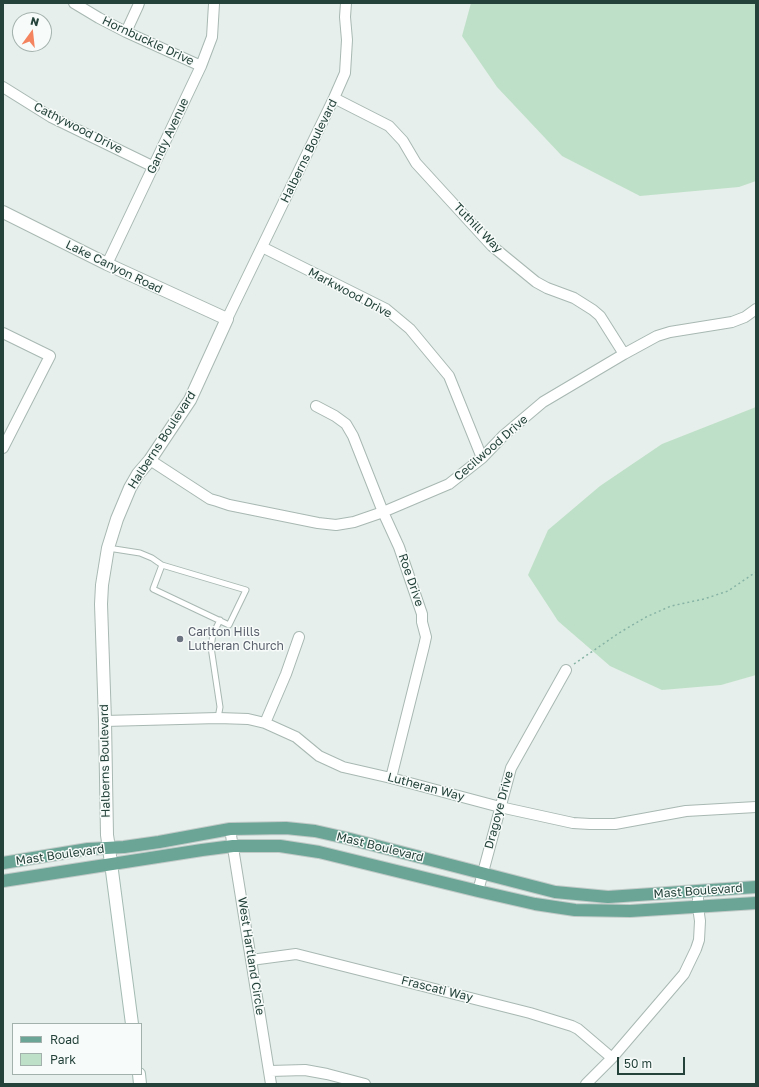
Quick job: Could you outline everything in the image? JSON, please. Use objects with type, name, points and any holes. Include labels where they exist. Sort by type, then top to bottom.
[{"type":"main road","name":"Mast Boulevard","points":[[3,863],[88,849],[124,847],[159,842],[230,829],[286,828],[315,831],[346,838],[555,892],[608,897],[756,888]]},
{"type":"main road","name":"Mast Boulevard","points":[[3,881],[233,846],[280,846],[319,852],[535,904],[575,910],[630,911],[756,903]]},
{"type":"street","name":"Hornbuckle Drive","points":[[74,3],[126,32],[201,66]]},
{"type":"street","points":[[126,32],[139,3]]},
{"type":"street","name":"Halberns Boulevard","points":[[132,1023],[107,835],[101,604],[102,585],[108,548],[117,519],[138,474],[150,460],[190,400],[345,73],[347,40],[345,17],[346,3]]},
{"type":"street","name":"Gandy Avenue","points":[[108,264],[201,66],[212,37],[214,4]]},
{"type":"street","name":"Cathywood Drive","points":[[3,87],[51,117],[154,167]]},
{"type":"street","name":"Tuthill Way","points":[[334,98],[388,126],[403,141],[416,163],[492,246],[536,282],[547,288],[574,298],[593,310],[600,316],[624,354]]},
{"type":"street","name":"Lake Canyon Road","points":[[3,212],[108,264],[227,320]]},
{"type":"street","name":"Markwood Drive","points":[[262,247],[386,309],[410,329],[449,376],[482,458]]},
{"type":"street","name":"Cecilwood Drive","points":[[150,460],[210,499],[230,505],[313,522],[336,525],[354,522],[383,512],[449,484],[482,458],[504,435],[543,402],[657,336],[670,332],[732,322],[744,317],[756,309]]},
{"type":"street","points":[[3,333],[50,356],[3,448]]},
{"type":"street","name":"Roe Drive","points":[[316,406],[335,416],[346,424],[353,436],[383,512],[399,547],[422,614],[422,622],[426,637],[391,778]]},
{"type":"street","points":[[265,723],[286,674],[299,638]]},
{"type":"street","name":"Dragoye Drive","points":[[478,891],[511,768],[566,670]]},
{"type":"street","name":"Lutheran Way","points":[[105,721],[218,718],[248,719],[265,723],[296,737],[319,756],[343,767],[563,822],[615,824],[686,811],[756,807]]},
{"type":"street","name":"West Hartland Circle","points":[[230,829],[272,1084]]},
{"type":"street","points":[[586,1084],[612,1058],[684,974],[696,950],[698,940],[700,921],[698,891]]},
{"type":"street","name":"Frascati Way","points":[[251,960],[296,954],[530,1013],[578,1029],[612,1058]]},
{"type":"street","points":[[270,1071],[305,1070],[365,1084]]},
{"type":"lane","points":[[108,548],[140,553],[152,558],[162,565],[246,590],[229,625],[153,589],[162,565]]},
{"type":"lane","points":[[218,718],[220,707],[211,647],[213,634],[220,620]]},
{"type":"path","points":[[566,670],[619,633],[646,617],[671,606],[704,599],[728,591],[756,572]]},
{"type":"green space","points":[[471,3],[756,3],[756,181],[739,187],[640,196],[562,156],[497,87],[462,36]]},
{"type":"green space","points":[[756,407],[756,675],[721,685],[662,690],[610,666],[558,621],[528,575],[548,530],[600,486],[662,444]]},
{"type":"place","name":"Carlton Hills Lutheran Church","points":[[180,639]]}]
